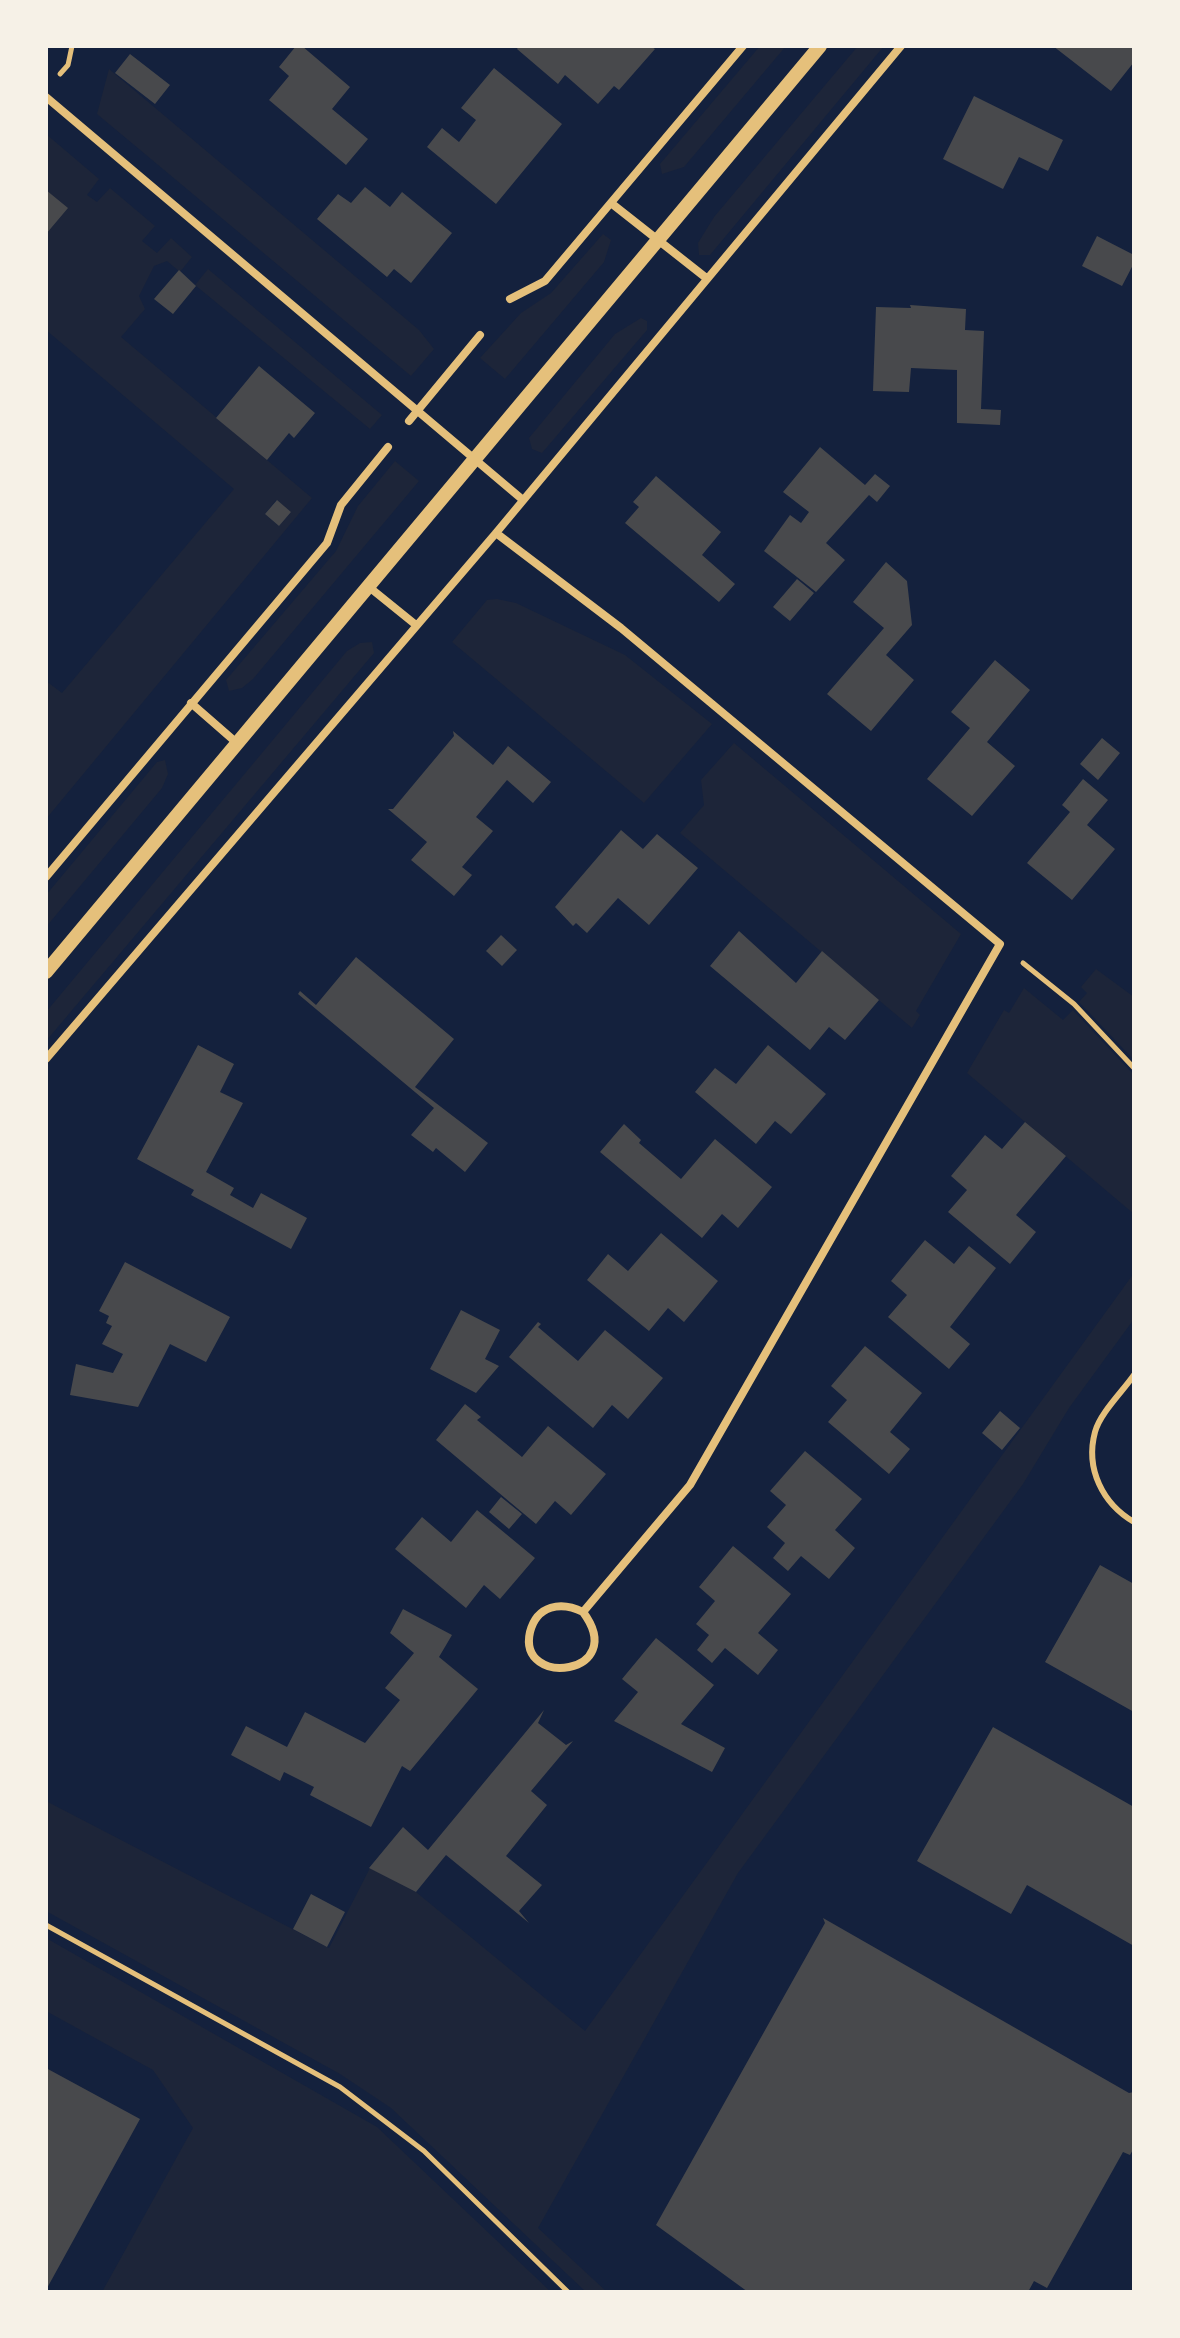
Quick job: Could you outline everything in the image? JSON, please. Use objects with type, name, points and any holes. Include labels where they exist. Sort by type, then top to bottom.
[{"type":"street","points":[[510,299],[545,281],[743,46]]},
{"type":"street","points":[[46,972],[820,46]]},
{"type":"street","points":[[46,1059],[496,533],[705,277],[901,46]]},
{"type":"street","points":[[46,97],[523,500]]},
{"type":"street","points":[[611,203],[705,277]]},
{"type":"street","points":[[409,421],[480,335]]},
{"type":"street","points":[[46,877],[327,543],[341,505],[388,447]]},
{"type":"street","points":[[496,533],[621,628],[1000,944],[690,1485],[583,1612]]},
{"type":"street","points":[[369,587],[416,625]]},
{"type":"street","points":[[191,703],[238,744]]},
{"type":"street","points":[[557,1605],[583,1612],[595,1636],[592,1651],[583,1662],[557,1670],[544,1665],[533,1653],[529,1638],[533,1622],[544,1610],[557,1605]]},
{"type":"lane","points":[[1134,1375],[1095,1431],[1094,1476],[1114,1510],[1134,1522]]},
{"type":"path","points":[[1000,944],[1074,1004],[1134,1068]]},
{"type":"path","points":[[46,1925],[352,2095],[424,2151],[568,2292]]},
{"type":"shaded area","points":[[760,46],[786,46],[684,167],[662,174],[660,164]]},
{"type":"shaded area","points":[[858,46],[884,46],[710,255],[699,255],[698,243],[714,217]]},
{"type":"shaded area","points":[[109,69],[419,330],[434,349],[411,376],[97,114]]},
{"type":"shaded area","points":[[46,134],[99,179],[87,195],[97,202],[110,188],[155,226],[142,241],[157,253],[171,238],[192,257],[180,272],[167,261],[154,266],[139,296],[145,309],[121,337],[312,498],[46,819],[46,681],[62,693],[234,489],[46,330]],"holes":[[[276,500],[291,512],[279,526],[265,514]]]},
{"type":"shaded area","points":[[603,234],[611,240],[604,262],[505,379],[480,358],[521,313],[551,293]]},
{"type":"shaded area","points":[[208,269],[382,415],[370,429],[195,285]]},
{"type":"shaded area","points":[[641,318],[647,321],[647,330],[542,453],[532,449],[529,438],[615,334]]},
{"type":"shaded area","points":[[395,461],[419,481],[253,679],[242,688],[229,691],[226,680],[336,551],[358,506]]},
{"type":"shaded area","points":[[487,600],[516,603],[625,655],[712,724],[644,803],[452,642]]},
{"type":"shaded area","points":[[372,642],[374,653],[46,1041],[46,1012],[347,651],[360,643]]},
{"type":"shaded area","points":[[734,743],[961,934],[916,1011],[920,1015],[912,1028],[680,833],[704,805],[701,780]]},
{"type":"shaded area","points":[[165,760],[168,774],[162,788],[46,927],[46,895],[157,762]]},
{"type":"shaded area","points":[[1096,969],[1134,997],[1134,1060],[1079,1002],[1087,993],[1081,987]]},
{"type":"shaded area","points":[[1024,988],[1063,1020],[1073,1010],[1134,1075],[1134,1214],[967,1073],[1004,1010],[1009,1013]]},
{"type":"shaded area","points":[[1134,1273],[1134,1319],[1069,1408],[1023,1484],[738,1873],[538,2228],[607,2292],[586,2292],[391,2108],[340,2074],[46,1911],[46,1801],[329,1948],[370,1868],[416,1892],[585,2031]]},
{"type":"shaded area","points":[[46,1938],[377,2127],[551,2292],[102,2292],[193,2128],[153,2070],[46,2011]]},
{"type":"building","points":[[296,46],[302,46],[350,87],[332,109],[368,139],[346,165],[269,100],[289,76],[279,67]]},
{"type":"building","points":[[519,46],[650,46],[655,49],[619,90],[614,86],[598,104],[565,75],[558,84],[517,49]]},
{"type":"building","points":[[1053,46],[1134,46],[1134,62],[1111,91]]},
{"type":"building","points":[[130,54],[170,85],[155,104],[115,73]]},
{"type":"building","points":[[494,68],[562,124],[496,204],[427,147],[442,128],[459,142],[476,120],[461,108]]},
{"type":"building","points":[[974,96],[1063,140],[1048,171],[1019,157],[1003,189],[943,159]]},
{"type":"building","points":[[365,187],[390,207],[402,192],[452,233],[411,283],[394,269],[387,277],[317,219],[338,194],[351,203]]},
{"type":"building","points":[[46,190],[68,208],[46,234]]},
{"type":"building","points":[[1097,236],[1134,255],[1134,263],[1122,286],[1082,266]]},
{"type":"building","points":[[179,270],[196,286],[173,314],[154,299]]},
{"type":"building","points":[[910,305],[966,309],[965,330],[984,331],[981,409],[1001,410],[1000,425],[957,423],[957,370],[911,368],[909,392],[873,391],[876,307],[911,308]]},
{"type":"building","points":[[259,366],[315,413],[294,438],[289,433],[267,460],[216,418]]},
{"type":"building","points":[[820,447],[865,485],[875,474],[890,486],[877,502],[869,495],[826,543],[845,560],[816,592],[764,551],[790,515],[801,523],[809,512],[783,492]]},
{"type":"building","points":[[656,476],[721,532],[702,555],[735,584],[719,602],[625,523],[639,507],[633,502]]},
{"type":"building","points":[[277,500],[291,512],[279,526],[265,514]]},
{"type":"building","points":[[886,562],[907,581],[912,625],[886,655],[914,680],[871,731],[827,694],[884,628],[853,602]]},
{"type":"building","points":[[797,579],[814,593],[790,621],[773,607]]},
{"type":"building","points":[[995,660],[1030,690],[987,742],[1015,766],[972,816],[927,779],[970,728],[951,712]]},
{"type":"building","points":[[453,731],[493,765],[508,746],[551,782],[533,803],[507,780],[476,817],[493,831],[462,867],[472,875],[454,896],[411,860],[427,842],[388,809],[393,809],[454,736]]},
{"type":"building","points":[[1102,738],[1120,753],[1098,780],[1080,764]]},
{"type":"building","points":[[1083,779],[1108,800],[1087,825],[1115,849],[1072,900],[1027,863],[1070,812],[1062,805]]},
{"type":"building","points":[[621,830],[643,849],[657,834],[698,868],[649,925],[618,898],[587,933],[576,923],[573,926],[555,907]]},
{"type":"building","points":[[739,931],[796,983],[822,951],[879,1000],[845,1040],[829,1027],[810,1050],[710,966]]},
{"type":"building","points":[[501,935],[517,950],[502,966],[486,951]]},
{"type":"building","points":[[356,957],[454,1039],[415,1087],[488,1143],[465,1172],[436,1148],[433,1152],[411,1135],[434,1108],[298,994],[300,991],[316,1005]]},
{"type":"building","points":[[198,1045],[234,1064],[220,1092],[243,1103],[206,1172],[234,1188],[230,1195],[253,1208],[261,1193],[307,1218],[291,1249],[191,1195],[194,1190],[137,1159]]},
{"type":"building","points":[[768,1045],[826,1094],[791,1134],[775,1121],[756,1144],[695,1092],[715,1068],[736,1084]]},
{"type":"building","points":[[1025,1122],[1066,1156],[1016,1215],[1036,1232],[1010,1264],[948,1212],[967,1190],[951,1176],[985,1135],[1002,1149]]},
{"type":"building","points":[[624,1124],[641,1140],[639,1143],[681,1179],[715,1139],[772,1187],[738,1228],[722,1214],[702,1238],[600,1152]]},
{"type":"building","points":[[661,1233],[718,1281],[684,1322],[668,1308],[649,1331],[587,1280],[608,1254],[628,1271]]},
{"type":"building","points":[[925,1240],[954,1264],[969,1246],[996,1268],[950,1327],[970,1344],[949,1369],[888,1317],[907,1295],[891,1281]]},
{"type":"building","points":[[125,1262],[230,1317],[206,1362],[170,1344],[138,1407],[70,1395],[76,1364],[113,1373],[123,1354],[102,1344],[112,1326],[106,1323],[109,1316],[99,1311]]},
{"type":"building","points":[[461,1310],[500,1330],[485,1359],[499,1366],[476,1393],[430,1369]]},
{"type":"building","points":[[538,1322],[541,1324],[538,1327],[578,1361],[605,1330],[663,1378],[628,1419],[612,1405],[593,1428],[509,1357]]},
{"type":"building","points":[[865,1346],[922,1393],[890,1432],[910,1449],[889,1474],[828,1422],[847,1400],[831,1386]]},
{"type":"building","points":[[465,1404],[481,1417],[477,1420],[522,1457],[548,1426],[606,1474],[571,1515],[555,1501],[536,1524],[436,1440]]},
{"type":"building","points":[[1000,1411],[1020,1428],[1002,1450],[982,1433]]},
{"type":"building","points":[[805,1451],[862,1499],[835,1530],[855,1548],[829,1579],[801,1556],[788,1571],[773,1558],[785,1543],[767,1527],[786,1505],[770,1491]]},
{"type":"building","points":[[501,1497],[522,1514],[509,1529],[489,1512]]},
{"type":"building","points":[[477,1510],[535,1558],[500,1599],[484,1585],[466,1608],[395,1549],[422,1517],[451,1542]]},
{"type":"building","points":[[733,1546],[791,1594],[758,1633],[778,1650],[758,1675],[725,1648],[712,1663],[697,1650],[709,1635],[696,1624],[715,1601],[699,1587]]},
{"type":"building","points":[[1100,1565],[1134,1584],[1134,1712],[1045,1662]]},
{"type":"building","points":[[403,1609],[452,1635],[439,1657],[478,1689],[410,1771],[402,1766],[371,1827],[310,1795],[314,1787],[284,1772],[280,1781],[231,1755],[246,1726],[287,1747],[305,1712],[365,1743],[400,1700],[385,1688],[414,1653],[390,1633]]},
{"type":"building","points":[[656,1638],[714,1685],[681,1724],[725,1748],[712,1772],[614,1721],[638,1692],[622,1679]]},
{"type":"building","points":[[544,1710],[538,1723],[566,1745],[573,1741],[531,1791],[547,1805],[506,1856],[542,1885],[519,1911],[529,1923],[446,1855],[416,1892],[369,1868],[403,1827],[428,1850]]},
{"type":"building","points":[[993,1727],[1134,1807],[1134,1946],[1027,1885],[1011,1914],[917,1861]]},
{"type":"building","points":[[311,1894],[345,1912],[327,1947],[293,1929]]},
{"type":"building","points":[[823,1918],[1129,2093],[1134,2092],[1134,2148],[1130,2155],[1123,2152],[1047,2288],[1034,2281],[1028,2292],[748,2292],[656,2225],[825,1923]]},
{"type":"building","points":[[46,2068],[140,2119],[46,2290]]}]
